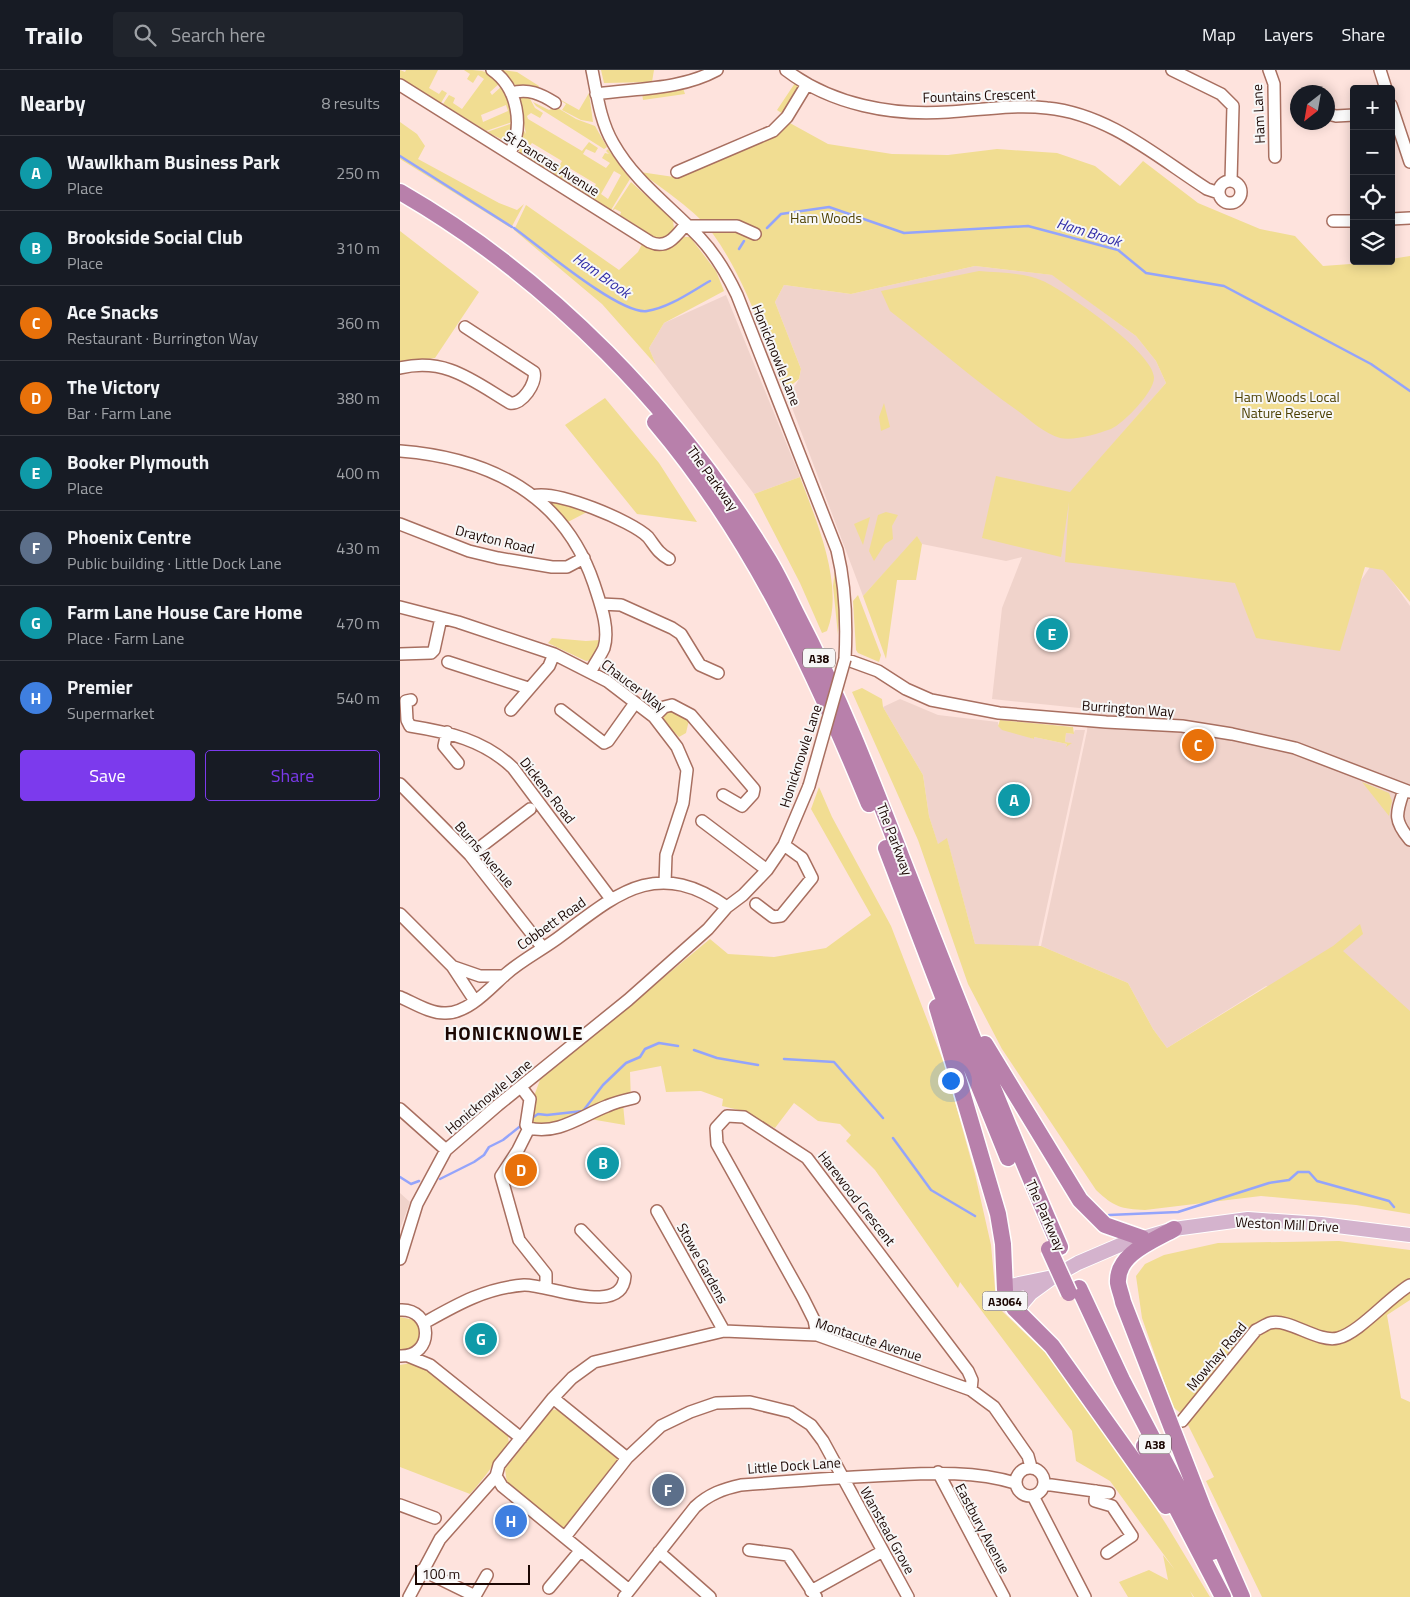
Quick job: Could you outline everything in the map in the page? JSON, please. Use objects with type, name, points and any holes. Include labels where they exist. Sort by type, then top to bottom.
[{"type":"highway","name":"The Parkway","points":[[400,192],[440,215],[499,257],[578,325],[684,437],[728,497],[769,561],[812,643],[852,728],[1055,1248]]},
{"type":"highway","name":"The Parkway","points":[[400,202],[491,264],[556,318],[628,390],[673,443],[713,496],[758,568],[810,666],[877,822],[913,920],[980,1089],[1191,1540],[1222,1597]]},
{"type":"highway","name":"A38","points":[[913,920],[998,1214],[1003,1244],[1005,1290]]},
{"type":"highway","name":"A38","points":[[949,979],[999,1071],[1072,1190],[1093,1216],[1105,1226],[1142,1238]]},
{"type":"highway","name":"A38","points":[[1174,1229],[1126,1259],[1118,1282],[1123,1302],[1196,1491],[1242,1597]]},
{"type":"highway","name":"The Parkway","points":[[1074,1291],[1236,1597]]},
{"type":"highway","name":"A38","points":[[1014,1308],[1052,1346],[1150,1486],[1191,1540]]},
{"type":"main road","name":"Weston Mill Drive","points":[[1053,1277],[1078,1263],[1142,1238],[1174,1229],[1248,1220],[1320,1224],[1410,1235]]},
{"type":"main road","name":"A3064","points":[[1053,1277],[1031,1294],[1020,1306],[1014,1308],[1004,1300],[1005,1290],[1016,1284],[1053,1277]]},
{"type":"street","points":[[492,70],[511,93],[518,121],[515,143],[510,153]]},
{"type":"street","name":"Honicknowle Lane","points":[[400,1259],[417,1204],[446,1150],[628,1000],[708,929],[727,907],[738,900],[767,870],[784,845],[809,786],[845,659],[846,592],[837,550],[737,295],[718,260],[687,225],[647,188],[624,160],[609,136],[596,94],[592,70]]},
{"type":"street","points":[[596,94],[680,84],[703,78],[717,70]]},
{"type":"street","name":"Fountains Crescent","points":[[786,70],[807,84],[834,96],[888,111],[947,112],[1023,107],[1067,111],[1112,126],[1207,189],[1219,193]]},
{"type":"street","points":[[1172,70],[1221,94],[1232,106],[1231,181]]},
{"type":"street","name":"Ham Lane","points":[[1269,70],[1274,84],[1275,157]]},
{"type":"street","points":[[1380,70],[1385,85]]},
{"type":"street","points":[[681,167],[773,131],[786,116],[807,84]]},
{"type":"street","name":"St Pancras Avenue","points":[[400,85],[655,244],[668,243],[687,225]]},
{"type":"street","points":[[511,93],[537,92],[556,103]]},
{"type":"street","points":[[1335,116],[1350,115]]},
{"type":"street","points":[[1395,118],[1410,162]]},
{"type":"street","points":[[1231,181],[1240,187],[1240,198],[1236,202],[1229,204],[1224,202],[1219,193],[1224,183],[1231,181]]},
{"type":"street","points":[[1395,219],[1410,218]]},
{"type":"street","points":[[1333,221],[1350,221]]},
{"type":"street","points":[[687,225],[737,226],[755,234]]},
{"type":"street","points":[[400,368],[426,364],[445,366],[464,375],[510,404],[520,402],[533,381],[534,372],[465,327]]},
{"type":"street","points":[[400,451],[448,458],[489,470],[533,496],[568,531],[584,558],[601,604],[606,637],[604,648],[591,671]]},
{"type":"street","points":[[533,496],[540,494],[560,496],[592,507],[647,536],[657,552],[668,559]]},
{"type":"street","name":"Drayton Road","points":[[400,524],[469,551],[498,558],[552,567],[567,567],[584,558]]},
{"type":"street","points":[[601,604],[621,605],[672,628],[681,634],[700,665],[712,674]]},
{"type":"street","name":"Chaucer Way","points":[[400,607],[554,654],[591,671],[654,716],[677,747],[687,770],[683,803],[670,837],[666,855],[665,882]]},
{"type":"street","points":[[400,654],[431,653],[436,647],[441,618]]},
{"type":"street","points":[[511,710],[528,688],[549,666],[554,654]]},
{"type":"street","name":"Burrington Way","points":[[845,659],[878,671],[906,689],[931,700],[999,713],[1182,726],[1232,734],[1286,745],[1407,791]]},
{"type":"street","points":[[448,662],[528,688]]},
{"type":"street","name":"Dickens Road","points":[[411,700],[406,701],[407,720],[410,726],[447,732],[468,739],[500,756],[517,773],[611,898]]},
{"type":"street","points":[[561,710],[604,743],[608,741],[635,703]]},
{"type":"street","points":[[654,716],[664,707],[672,705],[691,715],[754,789],[753,794],[742,806],[723,794]]},
{"type":"street","points":[[702,728],[712,720]]},
{"type":"street","points":[[447,732],[444,746],[458,763]]},
{"type":"street","name":"Burns Avenue","points":[[400,784],[470,855],[543,948]]},
{"type":"street","points":[[1407,791],[1396,815],[1401,829],[1410,840]]},
{"type":"street","points":[[470,855],[510,816],[530,809]]},
{"type":"street","points":[[702,821],[767,870]]},
{"type":"street","points":[[756,904],[773,917],[781,916],[812,878],[802,858],[784,845]]},
{"type":"street","name":"Cobbett Road","points":[[400,997],[434,1012],[447,1013],[475,1001],[504,976],[611,898],[644,884],[665,882],[696,888],[727,907]]},
{"type":"street","points":[[400,914],[452,966],[475,1001]]},
{"type":"street","points":[[452,966],[480,976],[504,976]]},
{"type":"street","points":[[521,1087],[530,1099],[528,1122],[518,1150],[501,1176],[519,1240],[546,1274],[546,1288]]},
{"type":"street","points":[[528,1122],[541,1131],[575,1122],[608,1105],[634,1098]]},
{"type":"street","points":[[400,1109],[446,1150]]},
{"type":"street","name":"Harewood Crescent","points":[[817,1335],[814,1320],[803,1298],[717,1144],[716,1128],[726,1116],[744,1117],[807,1158],[968,1371],[972,1380],[971,1390]]},
{"type":"street","name":"Stowe Gardens","points":[[657,1211],[724,1331]]},
{"type":"street","points":[[424,1324],[471,1297],[524,1285],[576,1295],[603,1297],[621,1291],[625,1276],[581,1230]]},
{"type":"street","name":"Mowhay Road","points":[[1186,1425],[1256,1330],[1270,1323],[1280,1323],[1318,1336],[1336,1339],[1350,1333],[1380,1306],[1410,1285]]},
{"type":"street","points":[[400,1310],[416,1314],[424,1324],[426,1337],[424,1353],[430,1365]]},
{"type":"street","name":"Montacute Avenue","points":[[409,1597],[440,1539],[496,1476],[499,1465],[553,1398],[572,1378],[594,1362],[724,1331],[817,1335],[971,1390],[994,1407],[1028,1456],[1031,1467]]},
{"type":"street","points":[[404,1356],[415,1353],[424,1344]]},
{"type":"street","points":[[404,1356],[430,1365],[521,1438]]},
{"type":"street","points":[[553,1398],[626,1458]]},
{"type":"street","name":"Wanstead Grove","points":[[565,1538],[626,1458],[661,1426],[690,1412],[716,1403],[750,1402],[791,1412],[810,1425],[823,1441],[908,1597]]},
{"type":"street","points":[[1031,1467],[1042,1474],[1044,1484],[1042,1490],[1032,1496],[1020,1493],[1015,1483],[1020,1471],[1031,1467]]},
{"type":"street","name":"Little Dock Lane","points":[[627,1594],[695,1507],[706,1496],[741,1484],[938,1472],[1001,1478],[1015,1483]]},
{"type":"street","name":"Eastbury Avenue","points":[[938,1472],[1004,1597]]},
{"type":"street","points":[[496,1476],[502,1486],[565,1538],[627,1594]]},
{"type":"street","points":[[1044,1484],[1109,1493]]},
{"type":"street","points":[[1096,1491],[1095,1501],[1112,1506],[1132,1536],[1106,1553]]},
{"type":"street","points":[[1032,1496],[1085,1597]]},
{"type":"street","points":[[400,1506],[435,1518]]},
{"type":"street","points":[[749,1550],[788,1555],[814,1594],[883,1551]]},
{"type":"street","points":[[549,1588],[580,1551]]},
{"type":"street","points":[[659,1552],[710,1597]]},
{"type":"street","points":[[422,1570],[475,1596],[487,1575]]},
{"type":"shaded area","points":[[975,266],[1053,275],[1136,336],[1156,361],[1166,383],[1071,492],[1356,588],[1376,558],[1410,606],[1410,1021],[1266,986],[1167,1048],[1153,1029],[1128,983],[1041,946],[1087,731],[1089,709],[992,699],[1002,608],[1022,557],[1006,561],[922,544],[917,537],[863,596],[788,397],[799,379],[801,369],[775,302],[784,285],[851,294]]},
{"type":"shaded area","points":[[726,295],[800,477],[754,494],[656,365],[649,348],[664,323]]},
{"type":"shaded area","points":[[900,699],[938,715],[998,722],[998,726],[1034,739],[1034,737],[1067,744],[1066,746],[1071,743],[1065,742],[1066,733],[1073,734],[1075,730],[1085,730],[1036,957],[975,944],[947,839],[938,845],[929,816],[923,775],[883,707]]},
{"type":"shaded area","points":[[400,1193],[410,1202],[400,1229]]},
{"type":"green space","points":[[400,70],[405,72],[406,70],[438,70],[429,88],[439,94],[442,90],[447,93],[441,103],[400,78]]},
{"type":"green space","points":[[464,70],[484,72],[492,75],[500,83],[490,92],[492,95],[502,86],[511,109],[512,122],[486,131],[443,104],[449,95],[455,98],[453,103],[462,109],[484,79],[478,75],[473,83],[467,79],[470,74]],"holes":[[[506,105],[508,111],[483,122],[481,115]]]},
{"type":"green space","points":[[502,70],[517,72],[539,86],[538,89],[517,87]]},
{"type":"green space","points":[[601,70],[654,70],[652,82],[604,83]]},
{"type":"green space","points":[[795,83],[799,87],[783,114],[777,110]]},
{"type":"green space","points":[[683,88],[685,94],[643,100],[642,93]]},
{"type":"green space","points":[[589,93],[593,122],[581,120],[562,110],[566,104],[552,95],[579,110]]},
{"type":"green space","points":[[522,96],[529,97],[535,108],[543,113],[540,118],[531,113],[527,116],[528,119],[582,151],[589,142],[598,148],[595,153],[586,149],[583,154],[606,168],[610,163],[602,158],[605,153],[609,154],[606,151],[608,149],[630,179],[611,210],[526,157],[528,151],[526,150],[523,155],[519,152],[523,129],[526,134],[519,100]],"holes":[[[532,143],[562,161],[558,168],[552,165],[549,169],[534,160],[537,155],[528,148]],[[566,166],[596,184],[590,195],[567,181],[570,176],[562,172]],[[614,171],[621,175],[608,199],[601,194]]]},
{"type":"green space","points":[[533,102],[549,110],[556,107],[576,119],[595,126],[607,147],[604,149],[536,106]]},
{"type":"green space","points":[[400,122],[417,134],[425,146],[418,159],[499,203],[517,210],[524,204],[511,228],[400,159]]},
{"type":"green space","name":"Ham Woods Local Nature Reserve","points":[[788,122],[828,144],[892,154],[948,155],[997,149],[1057,153],[1095,166],[1120,186],[1143,161],[1198,203],[1260,229],[1295,236],[1323,266],[1350,264],[1395,265],[1395,258],[1410,256],[1410,602],[1383,570],[1365,567],[1340,651],[1256,638],[1235,583],[1065,562],[1069,502],[1061,557],[982,538],[996,476],[1070,492],[1166,383],[1156,361],[1136,336],[1052,275],[975,266],[851,294],[784,285],[775,302],[801,369],[799,379],[784,391],[745,290],[725,252],[698,217],[640,172],[674,177],[776,135]]},
{"type":"green space","points":[[513,123],[509,143],[487,132]]},
{"type":"green space","points":[[631,182],[673,220],[674,229],[668,237],[656,238],[620,215],[621,212],[615,209],[612,211]]},
{"type":"green space","points":[[526,205],[619,270],[638,252],[643,242],[662,251],[673,247],[684,237],[690,237],[716,271],[724,291],[664,323],[649,348],[656,365],[602,304],[514,230]]},
{"type":"green space","points":[[400,231],[479,292],[435,358],[400,362]]},
{"type":"green space","points":[[979,271],[1020,274],[1036,278],[1088,309],[1125,339],[1150,367],[1154,378],[1153,384],[1144,399],[1117,426],[1111,429],[1079,438],[1066,439],[1054,436],[985,387],[890,311],[881,291]]},
{"type":"green space","points":[[605,398],[659,463],[697,522],[637,514],[565,425]]},
{"type":"green space","points":[[884,403],[890,427],[881,431],[879,417]]},
{"type":"green space","points":[[800,477],[820,533],[831,574],[832,613],[827,631],[822,633],[800,583],[754,494]]},
{"type":"green space","points":[[547,500],[587,512],[568,522]]},
{"type":"green space","points":[[886,512],[898,515],[892,526],[893,539],[885,544],[874,561],[869,551],[878,515]]},
{"type":"green space","points":[[870,517],[863,545],[854,524]]},
{"type":"green space","points":[[917,536],[922,544],[916,580],[897,580],[886,659],[863,596]]},
{"type":"green space","points":[[835,570],[840,601],[838,635],[833,586]]},
{"type":"green space","points":[[858,595],[881,655],[879,662],[858,653],[856,650],[853,601]]},
{"type":"green space","points":[[552,638],[586,641],[600,640],[592,660],[586,661],[548,643]]},
{"type":"green space","points":[[862,688],[882,699],[883,707],[923,775],[929,816],[938,844],[947,838],[975,944],[1041,946],[1128,983],[1153,1029],[1167,1048],[1333,946],[1360,924],[1363,934],[1343,951],[1410,1011],[1410,1214],[1356,1205],[1261,1196],[1137,1210],[1113,1204],[1096,1190],[1002,1049],[968,984],[918,840],[852,692]]},
{"type":"green space","points":[[670,710],[689,720],[686,733],[679,737],[668,726],[663,717],[664,713]]},
{"type":"green space","points":[[1000,720],[1073,727],[1074,734],[1066,733],[1065,742],[1072,743],[1066,747],[1067,744],[1034,737],[1034,739],[1002,730],[998,726]]},
{"type":"green space","points":[[1362,782],[1389,793],[1392,801],[1389,816]]},
{"type":"green space","points":[[819,787],[832,817],[891,926],[945,1066],[975,1174],[991,1245],[996,1299],[1002,1311],[1052,1359],[1116,1447],[1210,1597],[1194,1597],[1190,1591],[1193,1597],[1128,1597],[1119,1582],[1149,1570],[1168,1580],[1163,1555],[1175,1570],[1110,1481],[1076,1461],[1072,1431],[960,1282],[958,1288],[875,1170],[846,1141],[851,1135],[840,1124],[818,1121],[794,1103],[775,1128],[739,1110],[722,1106],[723,1099],[701,1091],[666,1092],[661,1066],[630,1072],[631,1102],[623,1104],[625,1125],[590,1119],[543,1126],[531,1124],[534,1096],[540,1080],[710,939],[728,954],[774,957],[826,948],[871,915],[811,809]]},
{"type":"green space","points":[[1339,1241],[1410,1250],[1410,1300],[1387,1315],[1401,1398],[1410,1402],[1410,1597],[1262,1597],[1206,1481],[1214,1477],[1187,1423],[1188,1419],[1173,1407],[1142,1318],[1136,1276],[1145,1264],[1164,1255],[1218,1243]]},
{"type":"green space","points":[[400,1317],[415,1320],[421,1331],[416,1345],[400,1351]]},
{"type":"green space","points":[[417,1362],[508,1436],[509,1444],[470,1494],[400,1467],[400,1365]]},
{"type":"green space","points":[[552,1409],[560,1411],[616,1453],[618,1458],[616,1466],[566,1528],[560,1527],[507,1483],[505,1469]]},
{"type":"waterway","name":"Ham Brook","points":[[400,156],[512,227]]},
{"type":"waterway","name":"Ham Brook","points":[[767,228],[781,214],[829,207],[904,233],[1028,226],[1118,250],[1146,273],[1224,286],[1371,364],[1410,391]]},
{"type":"waterway","name":"Ham Brook","points":[[514,228],[580,278],[618,302],[635,309],[647,311],[664,306],[710,281]]},
{"type":"waterway","points":[[739,249],[744,241]]},
{"type":"waterway","points":[[532,1118],[538,1114],[547,1115],[583,1111],[603,1085],[626,1063],[640,1057],[645,1049],[659,1043],[678,1046]]},
{"type":"waterway","points":[[694,1050],[717,1058],[758,1065]]},
{"type":"waterway","points":[[784,1059],[834,1062],[883,1118]]},
{"type":"waterway","points":[[440,1179],[474,1162],[484,1155],[489,1147],[503,1140],[523,1124]]},
{"type":"waterway","points":[[893,1138],[931,1190],[975,1216]]},
{"type":"waterway","points":[[1109,1215],[1178,1212],[1269,1183],[1289,1180],[1298,1172],[1309,1172],[1317,1181],[1389,1201],[1394,1207]]},
{"type":"waterway","points":[[400,1177],[411,1184],[419,1181]]},
{"type":"place","name":"Booker Plymouth","points":[[1052,634]]},
{"type":"place","name":"Ace Snacks","points":[[1198,745]]},
{"type":"place","name":"Wawlkham Business Park","points":[[1014,800]]},
{"type":"place","name":"Brookside Social Club","points":[[603,1163]]},
{"type":"place","name":"The Victory","points":[[521,1170]]},
{"type":"place","name":"Farm Lane House Care Home","points":[[481,1339]]},
{"type":"place","name":"Phoenix Centre","points":[[668,1490]]},
{"type":"place","name":"Premier","points":[[511,1521]]},
{"type":"district","name":"HONICKNOWLE","points":[[514,1032]]},
{"type":"park label","name":"Ham Woods","points":[[826,217]]}]
